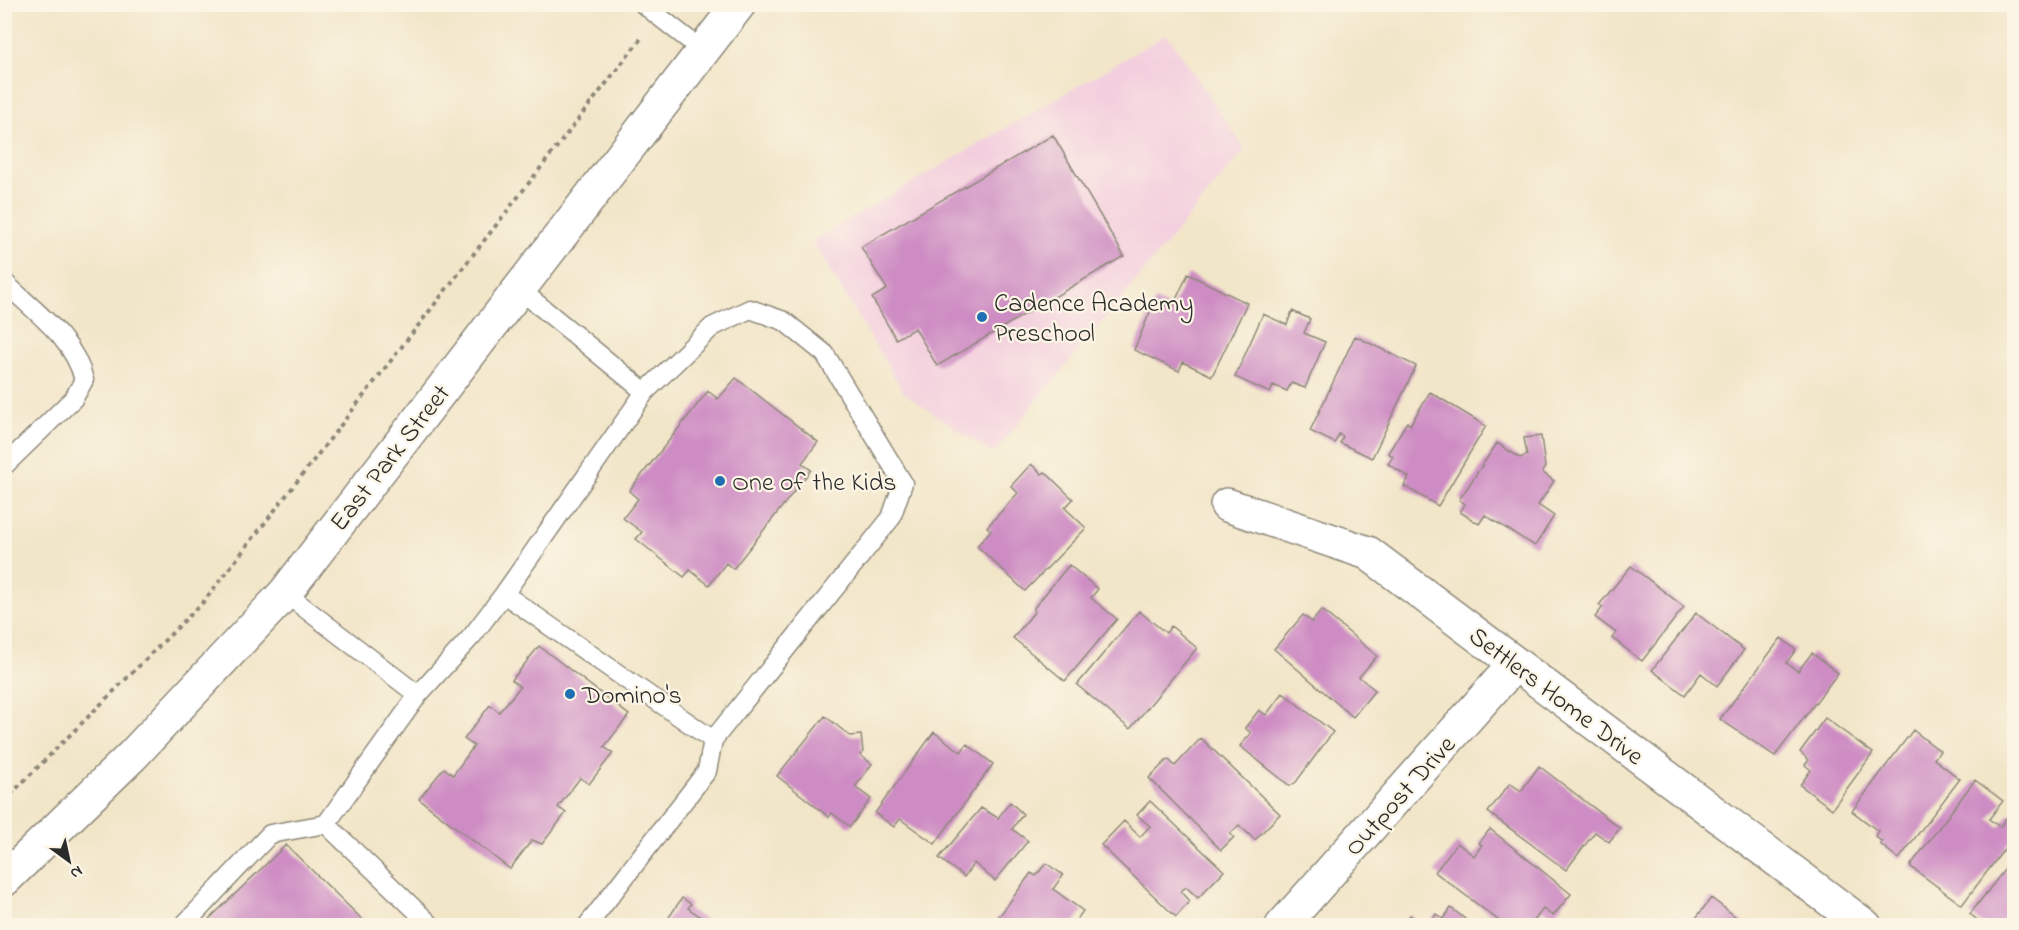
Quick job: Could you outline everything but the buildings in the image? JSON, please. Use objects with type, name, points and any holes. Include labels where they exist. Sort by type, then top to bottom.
[{"type":"street","name":"East Park Street","points":[[4,880],[132,756],[285,593],[739,4]]},
{"type":"street","name":"Settlers Home Drive","points":[[1227,505],[1368,553],[1865,926]]},
{"type":"street","name":"Outpost Drive","points":[[1282,926],[1515,664]]},
{"type":"lane","points":[[644,4],[703,51]]},
{"type":"lane","points":[[4,282],[70,345],[80,363],[84,380],[74,398],[4,466]]},
{"type":"lane","points":[[519,289],[645,392]]},
{"type":"lane","points":[[183,926],[270,834],[326,824],[418,695],[472,636],[504,594],[645,392],[712,327],[750,309],[773,315],[825,354],[903,483],[891,518],[713,740],[706,771],[587,926]]},
{"type":"lane","points":[[285,593],[418,695]]},
{"type":"lane","points":[[504,594],[713,740]]},
{"type":"lane","points":[[326,824],[432,926]]},
{"type":"path","points":[[4,801],[205,600],[658,16]]},
{"type":"shaded area","name":"Cadence Academy Preschool","points":[[1167,34],[1245,149],[993,454],[904,393],[812,241]]},
{"type":"place","name":"Cadence Academy Preschool","points":[[982,317]]},
{"type":"place","name":"One of the Kids","points":[[720,481]]},
{"type":"place","name":"Domino's","points":[[570,694]]}]
